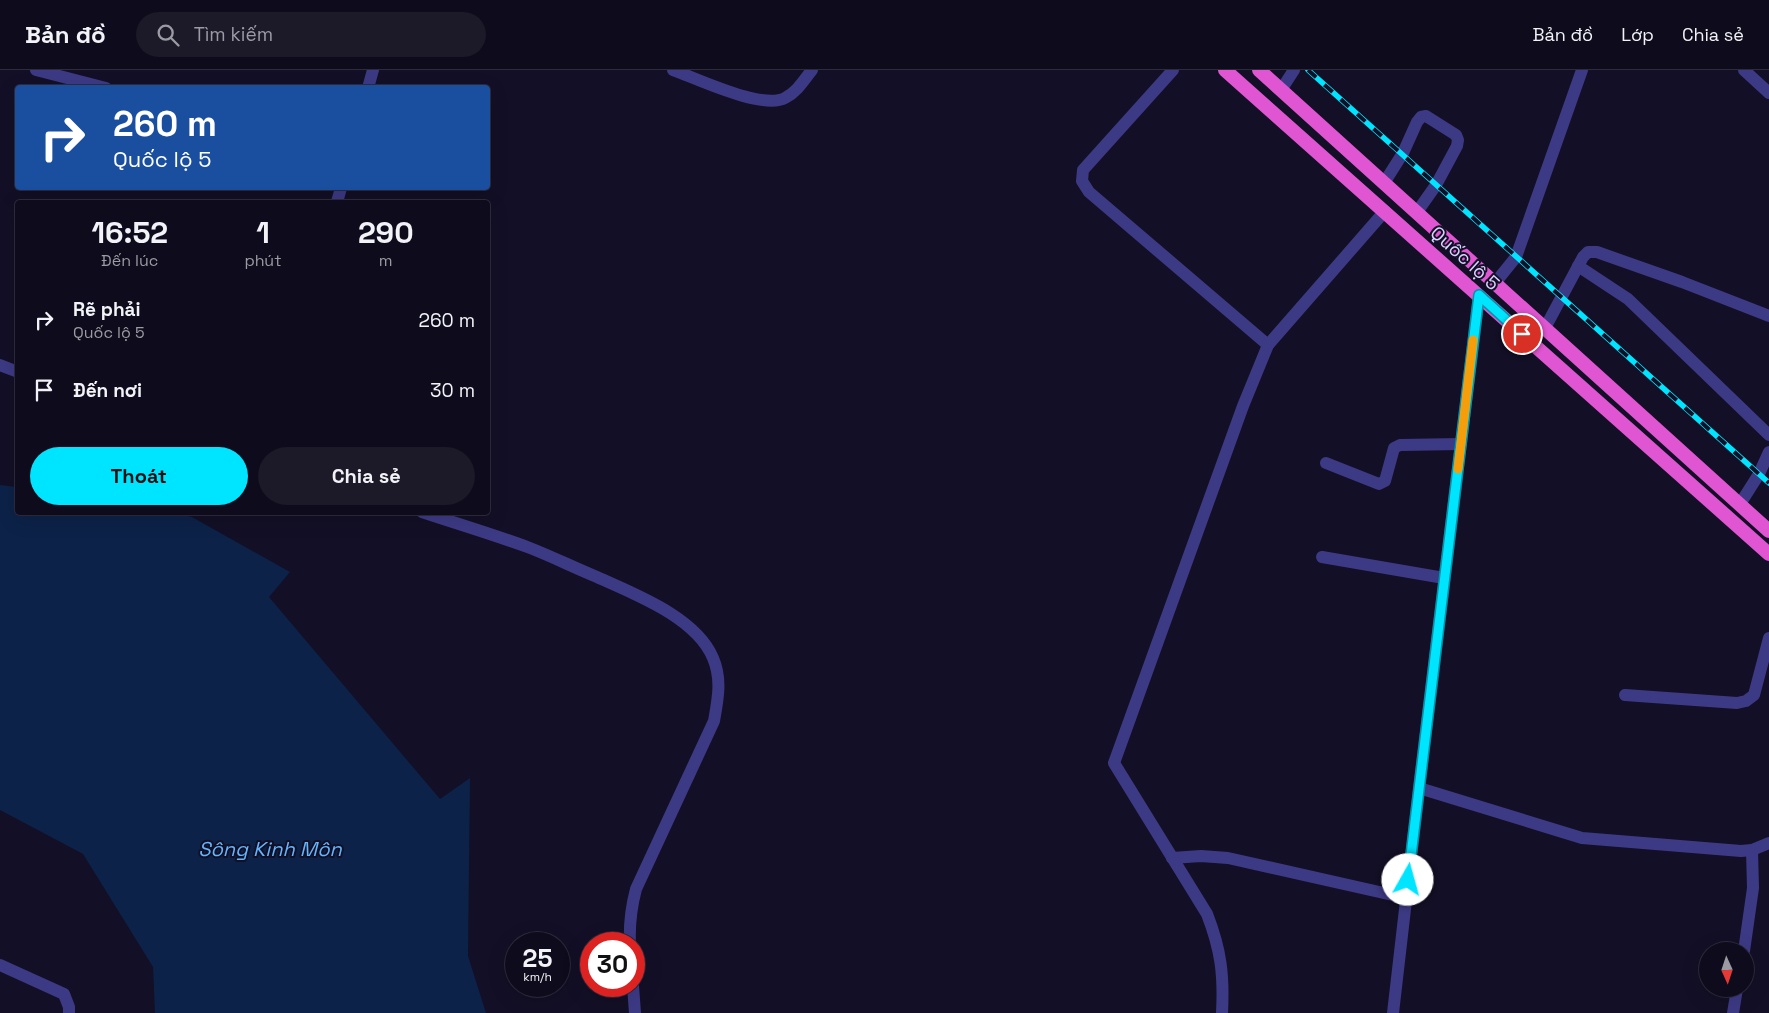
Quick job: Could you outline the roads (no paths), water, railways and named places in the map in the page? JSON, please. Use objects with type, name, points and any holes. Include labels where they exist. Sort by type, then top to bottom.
[{"type":"highway","name":"Quốc lộ 5","points":[[1226,70],[1769,554]]},
{"type":"highway","name":"Quốc lộ 5","points":[[1259,70],[1769,531]]},
{"type":"street","points":[[36,70],[94,85]]},
{"type":"street","points":[[369,85],[373,70]]},
{"type":"street","points":[[674,70],[742,96],[764,101],[783,99],[794,92],[812,70]]},
{"type":"street","points":[[1173,70],[1084,170],[1082,181],[1089,192],[1268,344]]},
{"type":"street","points":[[1281,90],[1294,70]]},
{"type":"street","points":[[1495,282],[1516,257],[1582,70]]},
{"type":"street","points":[[1744,70],[1769,93]]},
{"type":"street","points":[[1384,183],[1421,117],[1426,116],[1456,135],[1458,140],[1457,146],[1436,186],[1417,212]]},
{"type":"street","points":[[1222,1013],[1224,988],[1222,962],[1216,937],[1207,914],[1114,763],[1243,406],[1268,344],[1385,211]]},
{"type":"street","points":[[1545,328],[1578,266],[1588,252],[1597,252],[1682,282],[1769,316]]},
{"type":"street","points":[[1578,266],[1628,299],[1769,435]]},
{"type":"street","points":[[1393,1013],[1479,295]]},
{"type":"street","points":[[0,365],[15,371]]},
{"type":"street","points":[[1326,463],[1379,484],[1385,481],[1394,448],[1400,445],[1461,444]]},
{"type":"street","points":[[1740,504],[1759,474],[1769,452]]},
{"type":"street","points":[[431,515],[531,548],[641,597],[678,619],[700,637],[713,656],[719,674],[714,721],[636,889],[630,909],[629,932]]},
{"type":"street","points":[[1322,557],[1444,578]]},
{"type":"street","points":[[1625,695],[1737,703],[1746,701],[1754,695],[1763,683],[1769,638]]},
{"type":"street","points":[[1419,788],[1582,838],[1741,851],[1752,850],[1769,843]]},
{"type":"street","points":[[1745,942],[1753,888],[1752,850]]},
{"type":"street","points":[[1172,858],[1201,856],[1228,858],[1406,898]]},
{"type":"street","points":[[0,965],[64,994],[69,1007],[69,1013]]},
{"type":"street","points":[[634,997],[635,1013]]},
{"type":"street","points":[[1733,1013],[1736,998]]},
{"type":"water","name":"Sông Kinh Môn","points":[[0,485],[15,487],[15,515],[184,515],[192,517],[290,572],[269,597],[440,799],[470,778],[468,956],[486,1013],[155,1013],[153,967],[83,854],[0,810]]},
{"type":"railway","points":[[1308,70],[1769,483]]}]
